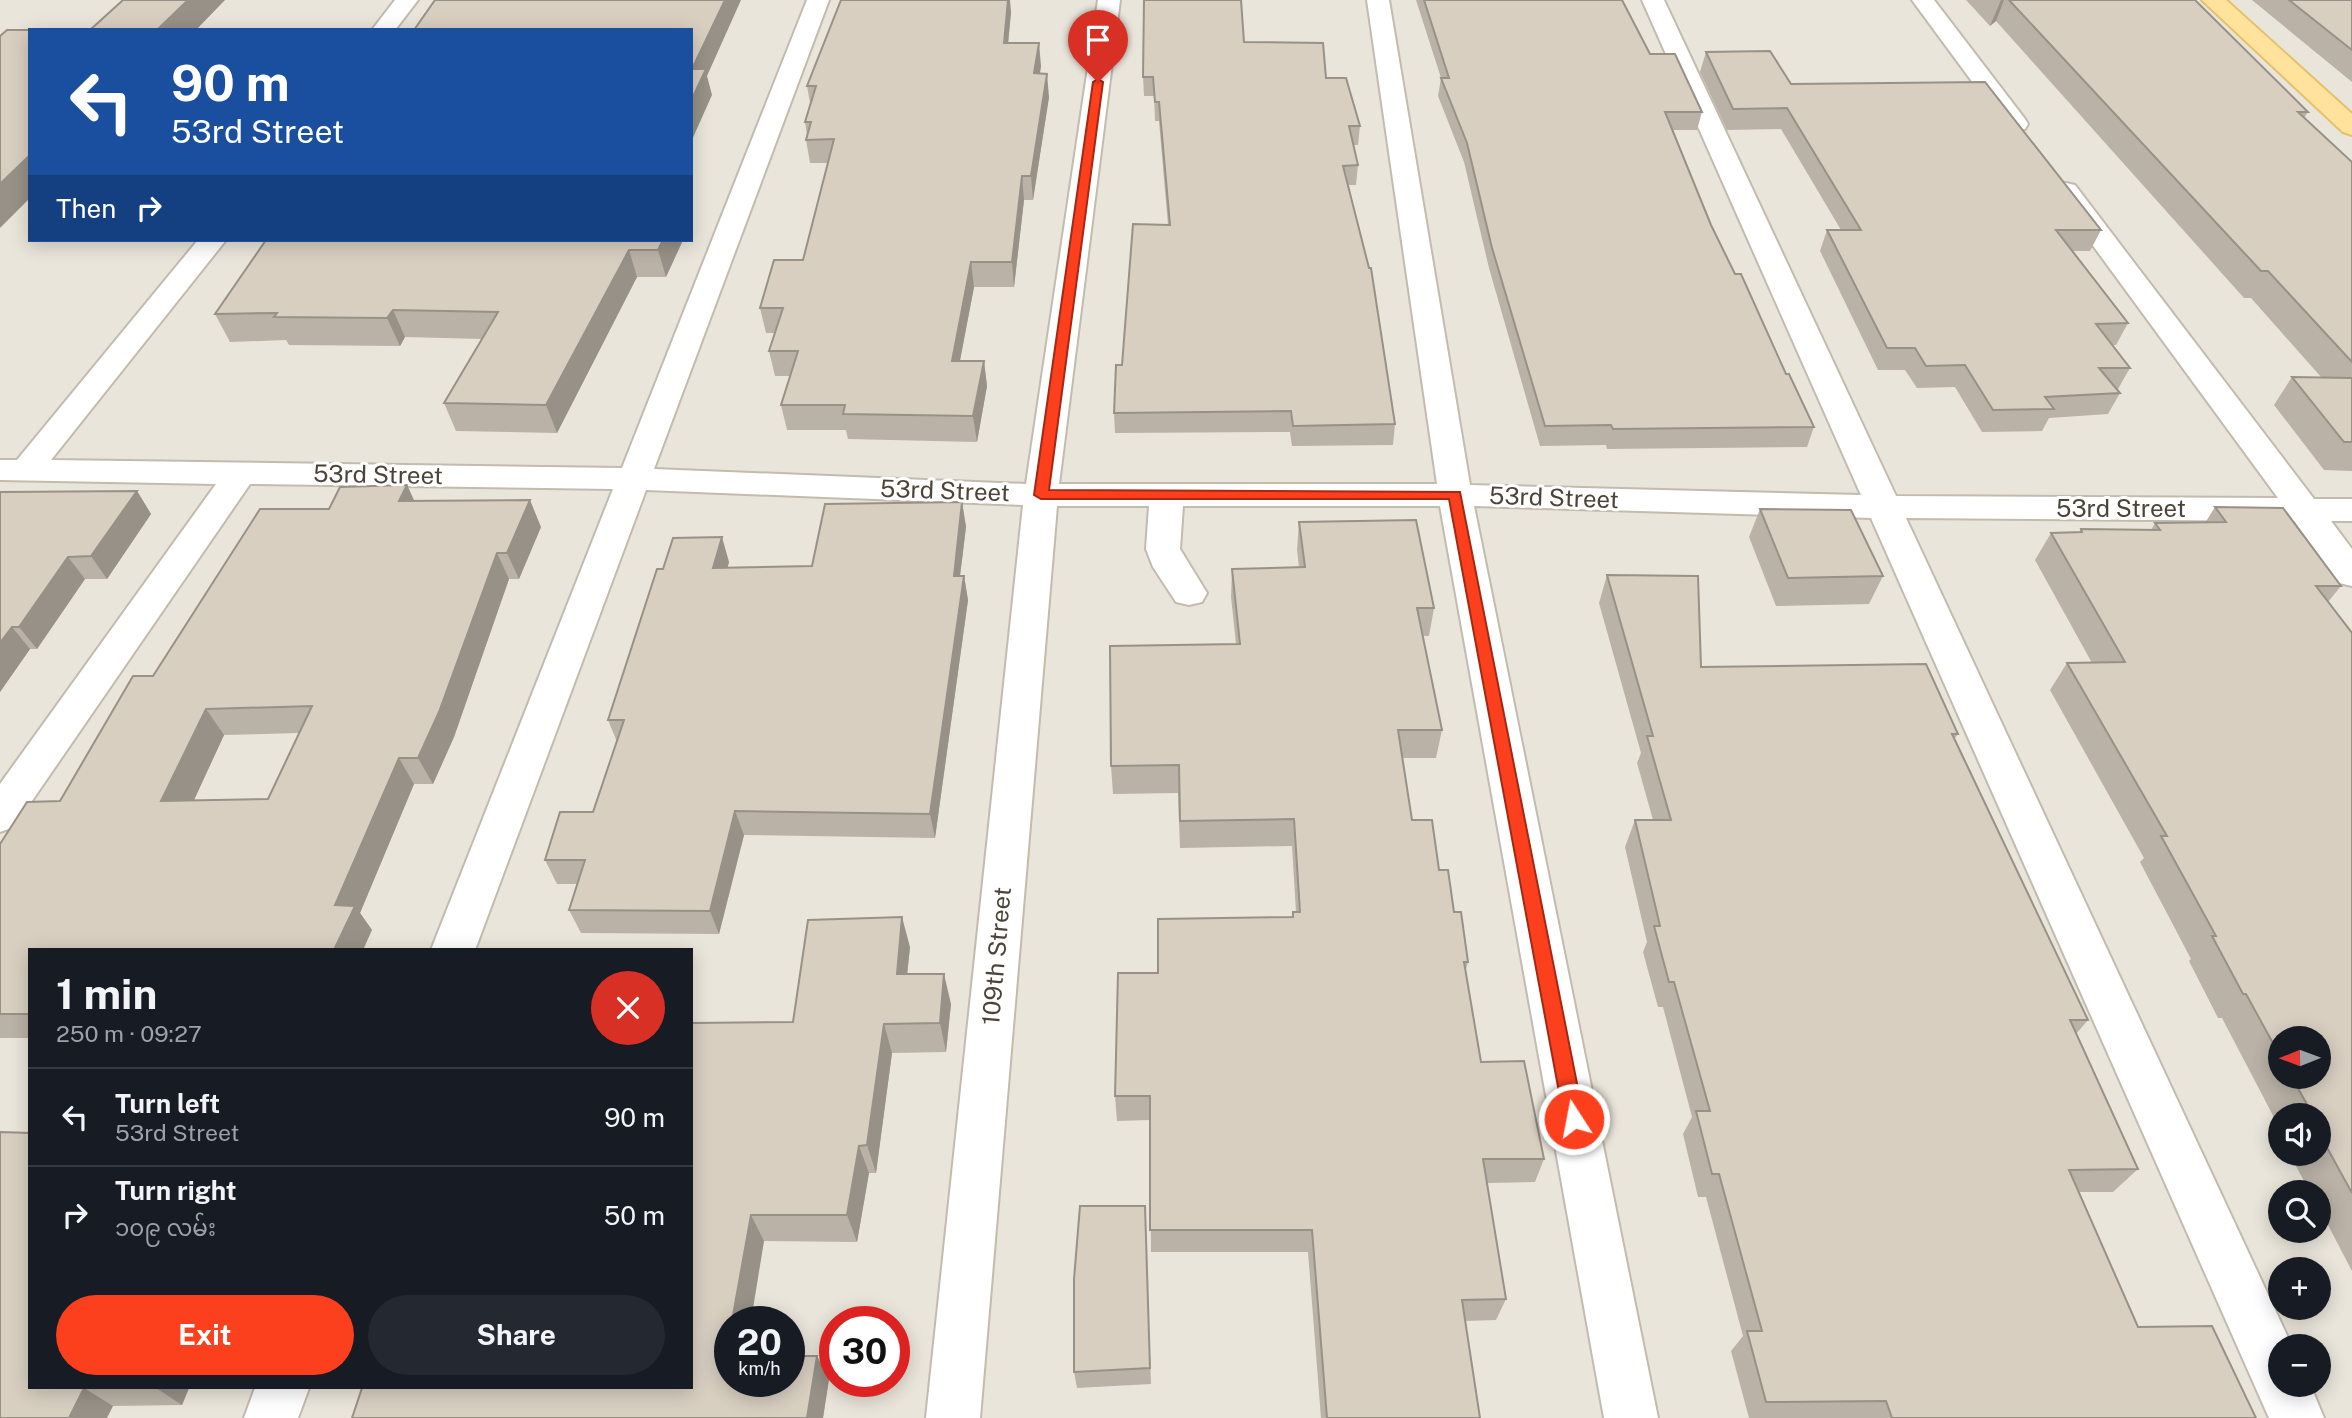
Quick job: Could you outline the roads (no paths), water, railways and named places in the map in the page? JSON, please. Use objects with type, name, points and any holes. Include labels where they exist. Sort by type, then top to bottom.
[{"type":"main road","points":[[2213,0],[2352,127]]},
{"type":"street","points":[[385,28],[407,0]]},
{"type":"street","points":[[454,948],[818,0]]},
{"type":"street","name":"109th Street","points":[[953,1418],[1041,495],[1109,0]]},
{"type":"street","points":[[1378,0],[1455,495],[1631,1418]]},
{"type":"street","points":[[1653,0],[2268,1353]]},
{"type":"street","points":[[1923,0],[2352,574]]},
{"type":"street","points":[[13,470],[210,242]]},
{"type":"street","name":"53rd Street","points":[[13,470],[636,479],[1041,495],[1455,495],[1882,507],[2352,510]]},
{"type":"street","points":[[0,816],[241,473]]},
{"type":"street","points":[[1167,496],[1163,549],[1171,567],[1189,593]]},
{"type":"street","points":[[271,1418],[282,1389]]},
{"type":"street","points":[[2288,1397],[2297,1418]]}]
